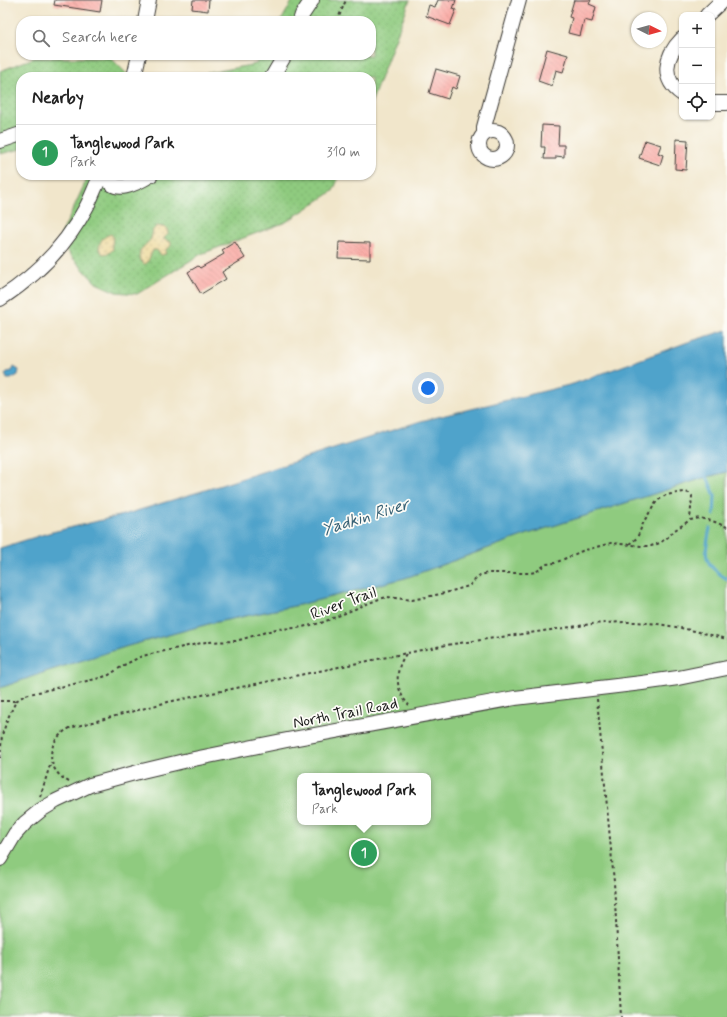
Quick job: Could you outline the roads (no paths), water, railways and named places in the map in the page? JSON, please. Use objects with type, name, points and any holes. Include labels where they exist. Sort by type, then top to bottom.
[{"type":"street","points":[[146,16],[149,0]]},
{"type":"street","points":[[302,16],[312,0]]},
{"type":"street","points":[[484,134],[484,127],[519,0]]},
{"type":"street","points":[[710,12],[724,0]]},
{"type":"street","points":[[679,43],[670,56],[667,70],[670,83],[679,91]]},
{"type":"street","points":[[135,72],[139,60]]},
{"type":"street","points":[[275,72],[282,60]]},
{"type":"street","points":[[715,103],[727,103]]},
{"type":"street","points":[[0,141],[16,136]]},
{"type":"street","points":[[0,299],[22,284],[59,246],[81,216],[99,180]]},
{"type":"street","points":[[107,180],[118,188],[128,186],[141,180]]},
{"type":"street","name":"North Trail Road","points":[[0,859],[15,834],[32,817],[56,801],[90,785],[184,761],[423,714],[515,698],[678,678],[727,668]]},
{"type":"water","name":"Yadkin River","points":[[727,330],[727,472],[528,534],[405,578],[299,605],[212,623],[128,646],[0,688],[0,548],[48,533],[123,515],[421,421],[573,384],[688,342]]},
{"type":"water","points":[[14,367],[19,370],[18,375],[11,379],[7,379],[5,374],[12,371]]},
{"type":"waterway","points":[[706,474],[715,496],[714,515]]},
{"type":"waterway","points":[[710,528],[706,552],[707,558],[713,568],[727,579]]},
{"type":"place","name":"Tanglewood Park","points":[[364,853]]}]
